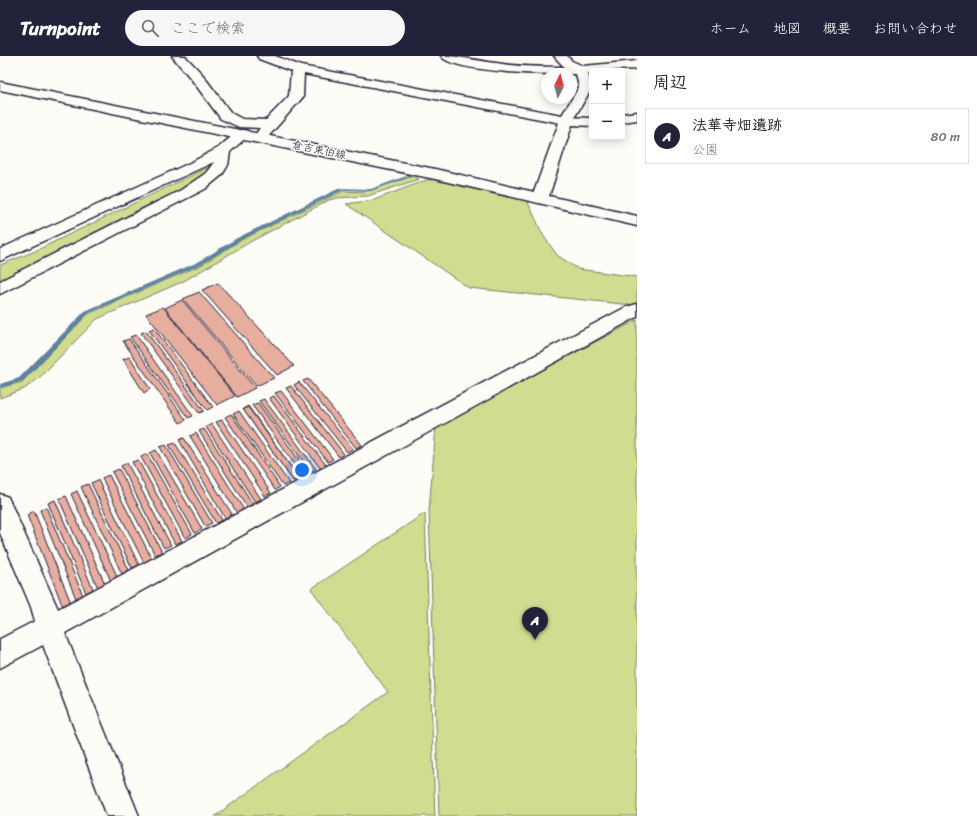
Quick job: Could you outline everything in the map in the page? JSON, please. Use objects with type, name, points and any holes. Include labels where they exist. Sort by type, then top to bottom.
[{"type":"street","points":[[178,56],[197,77],[226,116],[239,123],[270,124]]},
{"type":"street","points":[[262,56],[298,69],[566,120],[589,122]]},
{"type":"street","points":[[292,56],[287,62],[298,69]]},
{"type":"street","points":[[447,56],[492,68],[581,70],[637,65]]},
{"type":"street","points":[[540,198],[566,120],[586,87],[581,70],[568,64],[560,56]]},
{"type":"street","points":[[260,138],[270,124],[296,96],[298,69]]},
{"type":"street","name":"倉吉東伯線","points":[[0,86],[243,134],[540,198],[637,221]]},
{"type":"street","points":[[625,118],[637,116]]},
{"type":"street","points":[[0,256],[157,184],[223,151],[243,134]]},
{"type":"street","points":[[0,288],[187,193],[210,179],[223,160],[223,151]]},
{"type":"street","points":[[0,654],[637,310]]},
{"type":"street","points":[[0,504],[44,607],[50,628],[123,816]]},
{"type":"green space","points":[[217,163],[202,180],[0,285],[0,265],[33,252]]},
{"type":"green space","points":[[413,176],[419,179],[368,196],[329,200],[250,242],[184,281],[97,319],[38,379],[24,389],[0,398],[0,388],[22,382],[88,314],[201,265],[241,240],[343,191],[364,192]]},
{"type":"green space","points":[[445,179],[526,198],[543,235],[557,255],[578,269],[637,277],[637,302],[632,305],[469,288],[346,204],[374,200],[426,180]]},
{"type":"green space","points":[[637,320],[637,816],[439,816],[429,511],[436,426]]},
{"type":"green space","points":[[425,513],[435,816],[215,816],[388,692],[311,589]]},
{"type":"building","points":[[218,283],[294,366],[277,375],[202,290]]},
{"type":"building","points":[[199,292],[274,378],[256,386],[183,299]]},
{"type":"building","points":[[182,300],[255,388],[237,397],[165,308]]},
{"type":"building","points":[[163,307],[235,396],[217,405],[146,314]]},
{"type":"building","points":[[154,328],[213,407],[207,410],[149,330]]},
{"type":"building","points":[[146,331],[204,411],[199,413],[141,333]]},
{"type":"building","points":[[136,335],[193,416],[188,418],[130,337]]},
{"type":"building","points":[[129,339],[186,420],[180,423],[123,341]]},
{"type":"building","points":[[130,357],[150,389],[144,393],[123,359]]},
{"type":"building","points":[[308,379],[362,445],[356,448],[303,381]]},
{"type":"building","points":[[299,382],[353,449],[347,452],[294,385]]},
{"type":"building","points":[[291,386],[344,454],[339,457],[286,388]]},
{"type":"building","points":[[281,391],[333,459],[328,462],[275,393]]},
{"type":"building","points":[[274,396],[326,465],[320,468],[269,398]]},
{"type":"building","points":[[264,399],[316,469],[311,472],[259,401]]},
{"type":"building","points":[[258,403],[309,474],[303,476],[252,405]]},
{"type":"building","points":[[248,406],[299,478],[293,481],[243,409]]},
{"type":"building","points":[[248,407],[299,478],[293,481],[243,409]]},
{"type":"building","points":[[239,411],[289,483],[283,486],[233,414]]},
{"type":"building","points":[[231,414],[280,487],[275,490],[225,417]]},
{"type":"building","points":[[222,420],[271,493],[265,496],[216,422]]},
{"type":"building","points":[[212,424],[261,499],[255,502],[206,427]]},
{"type":"building","points":[[204,429],[253,504],[247,507],[199,431]]},
{"type":"building","points":[[196,433],[244,510],[237,513],[190,436]]},
{"type":"building","points":[[184,438],[232,514],[225,518],[179,440]]},
{"type":"building","points":[[175,443],[222,520],[216,523],[169,445]]},
{"type":"building","points":[[166,445],[212,523],[205,526],[160,447]]},
{"type":"building","points":[[156,450],[202,529],[195,533],[150,453]]},
{"type":"building","points":[[147,454],[192,534],[185,538],[141,457]]},
{"type":"building","points":[[138,460],[182,541],[175,544],[132,462]]},
{"type":"building","points":[[127,463],[171,545],[164,548],[121,466]]},
{"type":"building","points":[[119,469],[162,552],[155,555],[112,472]]},
{"type":"building","points":[[109,475],[152,559],[144,563],[102,478]]},
{"type":"building","points":[[98,480],[139,565],[132,568],[91,483]]},
{"type":"building","points":[[88,484],[129,570],[122,574],[81,487]]},
{"type":"building","points":[[77,491],[118,578],[111,581],[71,494]]},
{"type":"building","points":[[66,496],[105,584],[98,588],[59,499]]},
{"type":"building","points":[[55,500],[93,589],[86,593],[48,503]]},
{"type":"building","points":[[46,507],[84,598],[77,601],[40,510]]},
{"type":"building","points":[[34,511],[71,603],[63,607],[27,515]]},
{"type":"waterway","points":[[0,386],[21,380],[87,312],[200,263],[239,239],[342,189],[371,190],[410,176]]},
{"type":"waterway","points":[[51,255],[159,201]]},
{"type":"place","name":"法華寺畑遺跡","points":[[535,640]]}]
